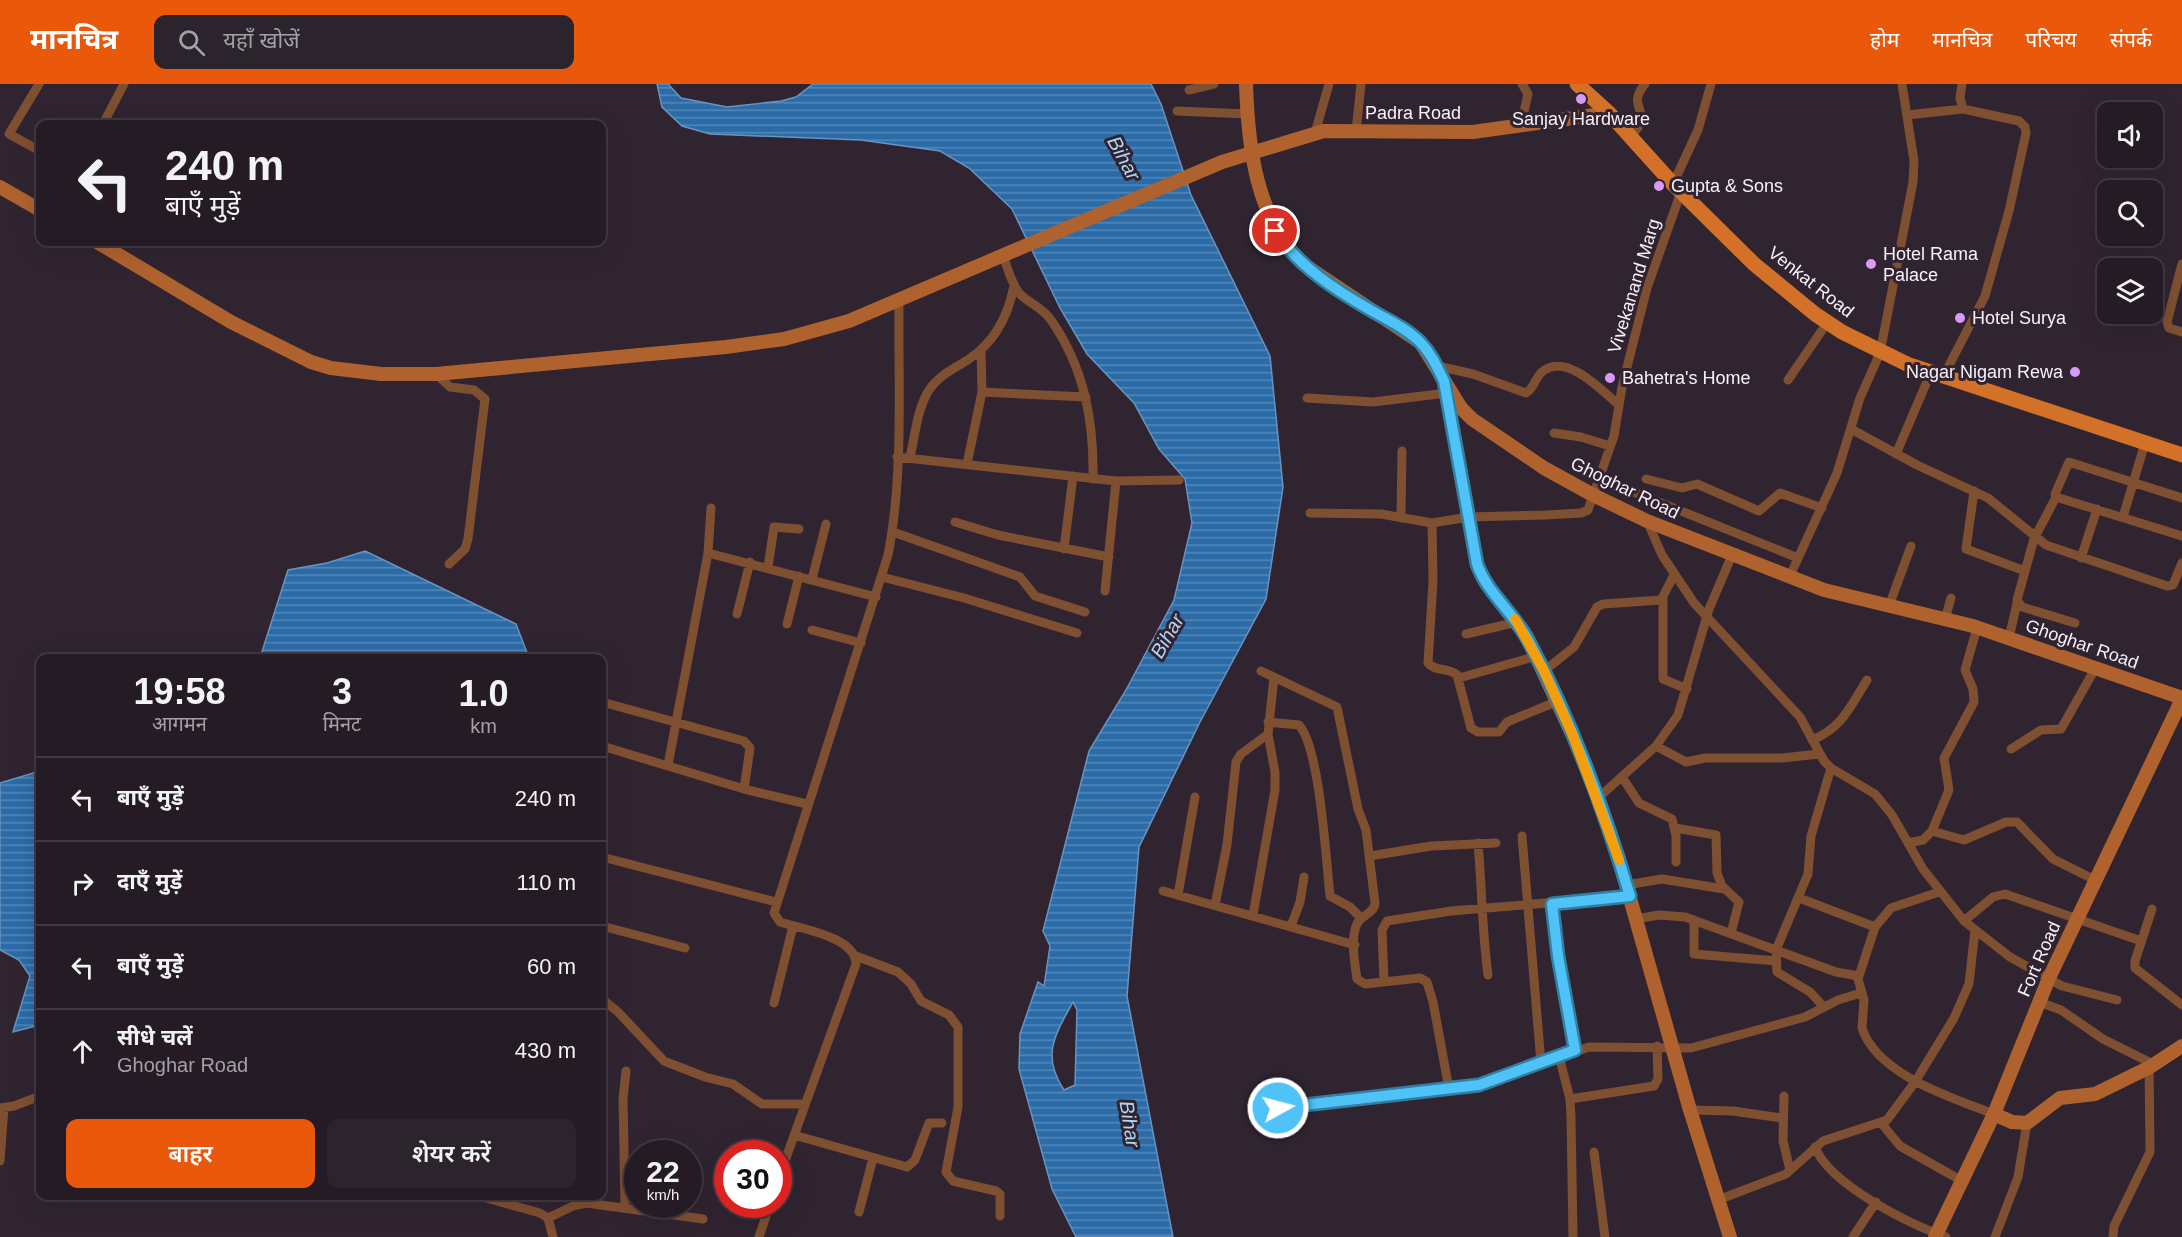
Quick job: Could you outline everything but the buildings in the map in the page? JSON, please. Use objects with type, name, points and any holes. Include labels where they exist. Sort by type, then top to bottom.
[{"type":"main road","name":"Venkat Road","points":[[1577,84],[1609,113],[1677,188],[1754,264],[1827,323],[1880,353],[2182,455]]},
{"type":"street","points":[[9,134],[39,84]]},
{"type":"street","points":[[105,120],[124,84]]},
{"type":"street","points":[[1189,90],[1214,84]]},
{"type":"street","name":"Ghoghar Road","points":[[1246,84],[1252,151],[1268,213],[1287,249],[1303,264],[1350,297],[1409,332],[1421,343],[1437,366],[1445,387],[1472,419],[1544,468],[1647,521],[1789,578],[1824,590],[1977,628],[2182,698]]},
{"type":"street","points":[[1315,133],[1329,84]]},
{"type":"street","points":[[1356,131],[1361,84]]},
{"type":"street","points":[[1521,125],[1528,94],[1522,84]]},
{"type":"street","points":[[1629,137],[1641,126],[1643,120],[1636,100],[1637,93],[1645,84]]},
{"type":"street","name":"Vivekanand Marg","points":[[1593,495],[1618,423],[1619,405],[1644,297],[1711,84]]},
{"type":"street","points":[[1789,578],[1837,473],[1860,398],[1880,353],[1913,182],[1914,161],[1902,84]]},
{"type":"street","points":[[1962,84],[1960,98],[1963,109]]},
{"type":"street","points":[[1896,454],[1937,374],[1985,296],[2009,211],[2026,133],[2025,127],[2019,122],[1963,109],[1907,115]]},
{"type":"street","points":[[1177,111],[1247,114]]},
{"type":"street","name":"Padra Road","points":[[109,246],[231,322],[311,362],[354,372],[436,374],[768,342],[826,329],[899,301],[1222,162],[1315,133],[1473,132],[1609,113]]},
{"type":"street","points":[[0,128],[36,149]]},
{"type":"street","points":[[0,187],[36,208]]},
{"type":"street","points":[[910,457],[921,408],[930,389],[948,372],[981,350],[1005,318],[1014,286],[1008,253]]},
{"type":"street","points":[[2182,264],[2167,322],[2169,328],[2182,332]]},
{"type":"street","points":[[1014,286],[1021,295],[1042,309],[1052,321],[1086,397],[1093,426],[1093,479]]},
{"type":"street","points":[[899,301],[897,457],[893,532],[876,597],[776,902],[776,918],[793,926],[845,942],[856,956],[898,972],[910,984],[921,1001],[955,1020],[958,1027],[960,1068],[958,1107],[946,1172],[953,1181],[996,1191],[1000,1194],[1000,1216]]},
{"type":"street","points":[[1788,380],[1827,323]]},
{"type":"street","points":[[967,464],[982,392],[981,350]]},
{"type":"street","points":[[1437,366],[1473,374],[1526,393],[1539,375],[1547,369],[1574,369],[1619,405]]},
{"type":"street","points":[[436,374],[450,387],[474,390],[485,399],[468,539],[465,549],[449,564]]},
{"type":"street","points":[[1307,398],[1373,402],[1445,387],[1480,573],[1517,622],[1537,656],[1598,798],[1628,890],[1690,1110],[1730,1237]]},
{"type":"street","points":[[982,392],[1086,397]]},
{"type":"street","points":[[1851,429],[1896,454],[1974,490],[1998,504],[2034,538],[2081,558],[2167,586],[2173,585],[2182,563]]},
{"type":"street","points":[[1554,433],[1581,437],[1610,446]]},
{"type":"street","points":[[2123,517],[2145,443]]},
{"type":"street","points":[[1401,518],[1402,451]]},
{"type":"street","points":[[897,457],[1116,482],[1179,480]]},
{"type":"street","points":[[2009,638],[2034,538],[2056,497],[2055,494],[2069,462],[2182,498]]},
{"type":"street","points":[[1064,549],[1072,476]]},
{"type":"street","points":[[1599,478],[1798,558]]},
{"type":"street","points":[[1646,479],[1682,488],[1697,484],[1759,511],[1780,493],[1822,508]]},
{"type":"street","points":[[1105,591],[1116,482]]},
{"type":"street","points":[[1974,490],[1966,549],[2025,571]]},
{"type":"street","points":[[1310,513],[1369,513],[1431,523],[1468,518],[1581,513],[1588,510],[1593,495]]},
{"type":"street","points":[[2056,497],[2182,536]]},
{"type":"street","points":[[668,765],[708,553],[711,508]]},
{"type":"street","points":[[2081,558],[2097,509]]},
{"type":"street","points":[[1647,521],[1674,574],[1706,618],[1800,717],[1819,754],[1830,768],[1875,794],[1939,892],[1964,921],[2010,957],[2068,988],[2117,1000]]},
{"type":"street","points":[[955,522],[998,535],[1109,557]]},
{"type":"street","points":[[1431,523],[1433,581],[1427,659],[1433,668],[1451,670],[1459,678],[1470,725],[1478,732],[1499,732],[1509,721],[1558,701]]},
{"type":"street","points":[[812,579],[826,524]]},
{"type":"street","points":[[768,567],[774,527],[799,529]]},
{"type":"street","points":[[893,532],[1020,577],[1035,596],[1085,612]]},
{"type":"street","points":[[1889,606],[1911,546]]},
{"type":"street","points":[[708,553],[750,562],[876,597]]},
{"type":"street","points":[[1598,798],[1656,746],[1678,715],[1706,618],[1732,555]]},
{"type":"street","points":[[737,614],[750,562]]},
{"type":"street","points":[[1674,574],[1663,598],[1663,679],[1687,689]]},
{"type":"street","points":[[787,624],[799,576]]},
{"type":"street","points":[[882,577],[964,598],[1077,633]]},
{"type":"street","points":[[1544,671],[1574,646],[1597,607],[1604,604],[1663,598]]},
{"type":"street","points":[[1945,619],[1951,598]]},
{"type":"street","points":[[2018,603],[2022,607],[2075,623]]},
{"type":"street","points":[[1466,634],[1517,622]]},
{"type":"street","points":[[1908,843],[1923,840],[1932,831],[1950,787],[1945,756],[1974,702],[1973,689],[1965,670],[1977,628]]},
{"type":"street","points":[[812,630],[861,643]]},
{"type":"street","points":[[1459,678],[1537,656]]},
{"type":"street","points":[[2011,749],[2041,730],[2061,729],[2096,667]]},
{"type":"street","points":[[1262,671],[1336,707],[1358,809],[1366,830],[1375,907],[1361,918],[1356,929],[1355,945],[1359,982],[1365,984],[1420,978],[1427,982],[1433,1002],[1449,1089]]},
{"type":"street","points":[[1253,915],[1275,790],[1275,772],[1268,734],[1274,677]]},
{"type":"street","points":[[1812,740],[1836,728],[1866,680]]},
{"type":"street","name":"Fort Road","points":[[1939,1236],[1962,1180],[1994,1114],[2049,978],[2182,698]]},
{"type":"street","points":[[606,703],[748,744],[750,753],[744,789]]},
{"type":"street","points":[[1268,722],[1299,725],[1304,731],[1314,767],[1330,896],[1332,900],[1350,906],[1361,918]]},
{"type":"street","points":[[1215,905],[1227,845],[1236,762],[1241,754],[1268,734]]},
{"type":"street","points":[[1656,746],[1686,762],[1705,758],[1782,758],[1819,754]]},
{"type":"street","points":[[606,747],[744,789],[807,804]]},
{"type":"street","points":[[1824,1007],[1806,989],[1779,975],[1776,950],[1808,874],[1811,836],[1830,768]]},
{"type":"street","points":[[1622,777],[1639,803],[1669,816],[1675,828],[1676,862]]},
{"type":"street","points":[[1178,895],[1195,797]]},
{"type":"street","points":[[1932,831],[1964,840],[2000,824],[2017,822],[2053,859],[2095,880]]},
{"type":"street","points":[[1675,828],[1716,835],[1717,868],[1725,889],[1739,902],[1731,933]]},
{"type":"street","points":[[1522,836],[1540,1063]]},
{"type":"street","points":[[1478,843],[1482,924],[1488,975]]},
{"type":"street","points":[[1370,856],[1412,848],[1496,843]]},
{"type":"street","points":[[606,857],[776,902]]},
{"type":"street","points":[[1292,926],[1300,902],[1304,877]]},
{"type":"street","points":[[1384,982],[1382,930],[1384,923],[1439,913],[1552,904],[1628,890],[1662,879],[1725,889]]},
{"type":"street","points":[[1163,891],[1355,945]]},
{"type":"street","points":[[1939,892],[1891,908],[1875,927],[1859,976],[1864,1000],[1863,1032],[1889,1064],[1915,1082],[2012,1122],[2027,1123],[2060,1098],[2090,1096],[2180,1051]]},
{"type":"street","points":[[1964,921],[1993,897],[2005,894],[2141,941]]},
{"type":"street","points":[[1799,897],[1875,927]]},
{"type":"street","points":[[1552,904],[1558,956],[1575,1050]]},
{"type":"street","points":[[2152,909],[2135,968],[2182,1005]]},
{"type":"street","points":[[1636,919],[1668,915],[1694,920],[1731,933],[1748,942],[1836,972],[1859,976]]},
{"type":"street","points":[[1694,920],[1694,954],[1776,962]]},
{"type":"street","points":[[774,1003],[793,926]]},
{"type":"street","points":[[606,927],[685,948]]},
{"type":"street","points":[[1718,1200],[1753,1184],[1786,1174],[1815,1147],[1832,1137],[1882,1124],[1915,1082],[1950,1026],[1967,991],[1975,930]]},
{"type":"street","points":[[792,1141],[856,964],[856,956]]},
{"type":"street","points":[[1257,1111],[1479,1085],[1575,1050],[1605,1045],[1672,1046],[1687,1049],[1805,1017],[1861,993]]},
{"type":"street","points":[[606,1002],[618,1012],[659,1057],[670,1065],[733,1084],[762,1104],[805,1104]]},
{"type":"street","points":[[2039,1002],[2061,1010],[2103,1039],[2144,1057],[2150,1067],[2150,1152],[2114,1226],[2113,1237]]},
{"type":"street","points":[[1570,1099],[1656,1085],[1657,1046]]},
{"type":"street","points":[[1559,1056],[1570,1099],[1573,1237]]},
{"type":"street","points":[[624,1153],[623,1099],[626,1071]]},
{"type":"street","points":[[1784,1096],[1783,1141],[1790,1170]]},
{"type":"street","points":[[0,1161],[2,1108],[36,1097]]},
{"type":"street","points":[[1690,1110],[1733,1111],[1782,1118]]},
{"type":"street","points":[[794,1135],[873,1158],[910,1166],[915,1160],[929,1122],[942,1123]]},
{"type":"street","points":[[1995,1237],[2018,1177],[2027,1123]]},
{"type":"street","points":[[1882,1124],[1900,1146],[1962,1180]]},
{"type":"street","points":[[1815,1147],[1826,1167],[1843,1183],[1939,1236]]},
{"type":"street","points":[[1594,1152],[1605,1237]]},
{"type":"street","points":[[858,1212],[873,1158]]},
{"type":"street","points":[[493,1200],[540,1213],[548,1218],[554,1237]]},
{"type":"street","points":[[1853,1237],[1876,1202]]},
{"type":"street","points":[[548,1218],[579,1204],[624,1207]]},
{"type":"street","points":[[696,1218],[703,1219]]},
{"type":"street","points":[[759,1237],[765,1218]]},
{"type":"water","name":"Bihar","points":[[657,84],[668,84],[681,98],[727,107],[781,101],[796,97],[813,84],[1151,84],[1161,104],[1191,195],[1270,356],[1283,487],[1266,599],[1200,722],[1139,847],[1127,996],[1173,1237],[1076,1237],[1052,1189],[1019,1069],[1020,1034],[1038,982],[1044,986],[1050,946],[1043,931],[1089,751],[1126,690],[1174,600],[1192,523],[1185,479],[1159,449],[1134,403],[1087,354],[1060,308],[1012,209],[969,168],[940,151],[861,140],[710,134],[682,126],[662,107]],"holes":[[[1073,1002],[1077,1010],[1075,1085],[1064,1090],[1053,1066],[1053,1045]]]},
{"type":"water","points":[[365,551],[516,624],[527,654],[261,654],[288,570],[327,563]]},
{"type":"water","points":[[36,772],[36,1026],[13,1032],[30,976],[19,960],[0,950],[0,783]]},
{"type":"slow traffic","points":[[1515,619],[1544,671],[1573,736],[1604,813],[1619,860]]},
{"type":"place","name":"Sanjay Hardware","points":[[1581,99]]},
{"type":"place","name":"Gupta & Sons","points":[[1659,186]]},
{"type":"place","name":"Hotel Rama Palace","points":[[1871,264]]},
{"type":"place","name":"Hotel Surya","points":[[1960,318]]},
{"type":"place","name":"Nagar Nigam Rewa","points":[[2075,372]]},
{"type":"place","name":"Bahetra's Home","points":[[1610,378]]},
{"type":"route","points":[[1275,231],[1287,249],[1303,264],[1359,303],[1409,332],[1431,355],[1444,381],[1480,573],[1527,637],[1544,671],[1604,813],[1630,896],[1552,904],[1558,956],[1575,1050],[1479,1085],[1278,1108]]}]
